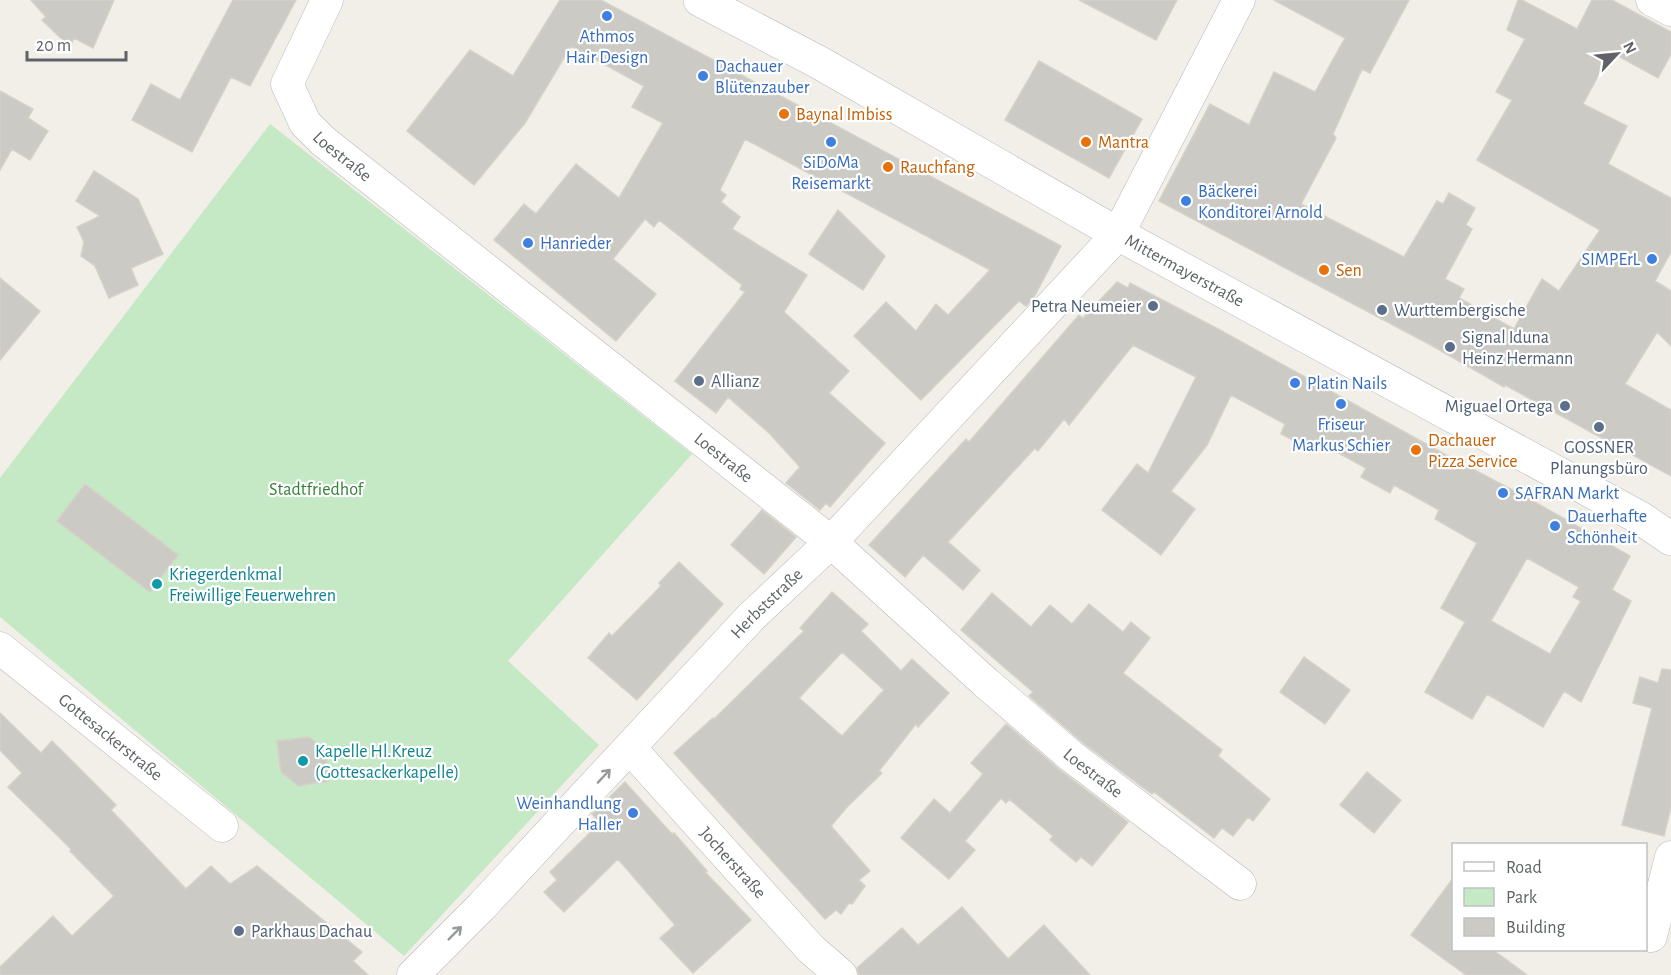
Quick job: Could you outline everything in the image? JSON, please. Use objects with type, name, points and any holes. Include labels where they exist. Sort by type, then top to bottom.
[{"type":"main road","name":"Mittermayerstraße","points":[[700,0],[820,63],[1118,234],[1642,519],[1671,539]]},
{"type":"street","name":"Loestraße","points":[[327,0],[287,84],[305,123],[362,173],[831,542],[985,682],[1071,756],[1240,884]]},
{"type":"street","name":"Herbststraße","points":[[414,975],[481,907],[751,617],[831,542],[1118,234],[1239,0]]},
{"type":"street","points":[[1652,0],[1671,10]]},
{"type":"street","name":"Gottesackerstraße","points":[[0,648],[222,826]]},
{"type":"street","name":"Jocherstraße","points":[[630,748],[811,949],[841,975]]},
{"type":"street","points":[[1651,936],[1671,857]]},
{"type":"green space","name":"Stadtfriedhof","points":[[270,124],[692,454],[508,661],[599,745],[404,956],[0,617],[0,478]]},
{"type":"building","points":[[31,0],[114,0],[93,48],[74,38],[70,47],[42,20],[46,17]]},
{"type":"building","points":[[233,0],[296,0],[250,86],[231,77],[192,152],[132,120],[151,84],[180,100]]},
{"type":"building","points":[[560,0],[601,0],[1061,246],[1033,299],[1026,306],[1019,301],[921,400],[854,336],[886,302],[916,331],[936,304],[948,315],[990,270],[745,139],[720,190],[726,195],[721,202],[740,217],[732,229],[807,275],[784,312],[849,371],[829,393],[885,443],[830,507],[826,503],[820,510],[786,483],[800,467],[769,433],[728,397],[716,413],[675,381],[745,292],[740,289],[742,285],[659,220],[654,227],[645,219],[613,259],[656,294],[616,341],[494,240],[524,204],[536,214],[576,164],[619,198],[663,123],[632,107],[644,86],[571,46],[525,123],[474,185],[407,131],[470,50],[513,76]]},
{"type":"building","points":[[1079,0],[1177,0],[1156,40]]},
{"type":"building","points":[[1274,0],[1409,0],[1370,73],[1362,69],[1333,134],[1336,138],[1301,204],[1404,257],[1437,201],[1443,204],[1449,193],[1475,208],[1466,225],[1472,229],[1445,279],[1464,289],[1459,298],[1514,329],[1542,279],[1559,291],[1600,230],[1477,160],[1512,100],[1496,92],[1525,39],[1507,30],[1518,0],[1577,29],[1592,0],[1612,0],[1671,32],[1671,54],[1658,78],[1611,52],[1583,104],[1627,126],[1608,164],[1671,198],[1671,252],[1655,281],[1671,291],[1671,346],[1657,332],[1625,384],[1671,410],[1671,476],[1159,201],[1210,104],[1249,125],[1274,72],[1315,92],[1345,38]]},
{"type":"building","points":[[1039,61],[1142,119],[1109,178],[1005,120]]},
{"type":"building","points":[[0,91],[33,109],[28,118],[48,131],[30,160],[12,149],[0,170]]},
{"type":"building","points":[[94,171],[138,199],[163,254],[131,268],[138,285],[109,298],[95,266],[81,256],[84,242],[77,227],[100,216],[76,201]]},
{"type":"building","points":[[838,210],[885,256],[863,290],[809,254]]},
{"type":"building","points":[[0,278],[40,311],[0,360]]},
{"type":"building","points":[[1117,282],[1128,288],[1130,283],[1526,497],[1630,556],[1612,590],[1631,601],[1581,702],[1564,691],[1543,727],[1487,694],[1472,719],[1425,692],[1465,622],[1441,608],[1477,543],[1435,519],[1439,510],[1394,485],[1390,493],[1361,477],[1366,468],[1315,440],[1310,449],[1281,434],[1285,424],[1231,395],[1207,445],[1171,491],[1195,509],[1161,555],[1102,510],[1137,464],[1148,473],[1196,377],[1133,345],[1069,425],[1064,419],[1038,451],[1035,448],[948,542],[980,570],[963,590],[923,555],[905,577],[869,545],[966,439],[969,442],[1079,315],[1083,318]],"holes":[[[1527,558],[1579,587],[1573,597],[1581,601],[1550,654],[1491,621]]]},
{"type":"building","points":[[85,484],[178,555],[150,592],[57,521]]},
{"type":"building","points":[[762,510],[796,537],[764,574],[731,545]]},
{"type":"building","points":[[679,562],[723,604],[637,700],[588,658],[609,633],[612,636],[661,586],[659,583]]},
{"type":"building","points":[[832,592],[868,624],[861,631],[901,671],[912,659],[949,693],[918,727],[916,724],[879,771],[882,773],[831,826],[870,871],[859,880],[865,886],[852,904],[849,903],[841,914],[836,910],[825,919],[674,753],[714,719],[804,631],[800,628]],"holes":[[[842,652],[884,690],[842,736],[799,698]]]},
{"type":"building","points":[[992,593],[1031,627],[1050,605],[1072,624],[1089,604],[1123,632],[1131,622],[1150,638],[1123,673],[1222,750],[1218,756],[1270,799],[1253,821],[1248,817],[1233,836],[1222,828],[1214,838],[1154,792],[1152,794],[1082,742],[1029,696],[1033,692],[961,630]]},
{"type":"building","points":[[1304,657],[1350,690],[1325,724],[1280,692]]},
{"type":"building","points":[[1662,669],[1671,670],[1671,807],[1664,836],[1622,825],[1652,708],[1633,703],[1640,677],[1658,683]]},
{"type":"building","points":[[0,713],[41,753],[52,741],[116,805],[111,810],[186,889],[211,866],[230,884],[257,866],[362,952],[353,961],[368,975],[0,975],[0,967],[53,916],[72,936],[114,896],[70,851],[71,849],[8,787],[22,773],[0,750]]},
{"type":"building","points":[[1006,724],[1060,770],[1128,822],[1092,866],[1081,857],[1076,862],[1050,840],[1053,836],[1009,799],[1006,803],[1001,798],[965,841],[975,850],[949,879],[901,838],[934,799],[950,813],[983,774],[971,763]]},
{"type":"building","name":"Kapelle Hl.Kreuz (Gottesackerkapelle)","points":[[309,737],[326,751],[328,781],[298,786],[281,772],[277,741]]},
{"type":"building","points":[[1367,772],[1401,800],[1374,833],[1340,805]]},
{"type":"building","points":[[625,782],[751,920],[693,973],[660,938],[675,925],[618,859],[564,912],[544,892],[557,880],[550,872],[600,823],[592,814]]},
{"type":"building","points":[[1452,880],[1452,951],[1494,951],[1527,975],[1466,975],[1411,935]]},
{"type":"building","points":[[962,907],[1008,959],[1044,925],[1090,975],[859,975],[857,968],[902,928],[918,945]]},
{"type":"place","name":"Athmos Hair Design","points":[[607,16]]},
{"type":"place","name":"Dachauer Blütenzauber","points":[[703,76]]},
{"type":"place","name":"Baynal Imbiss","points":[[784,114]]},
{"type":"place","name":"SiDoMa Reisemarkt","points":[[831,142]]},
{"type":"place","name":"Mantra","points":[[1086,142]]},
{"type":"place","name":"Rauchfang","points":[[888,167]]},
{"type":"place","name":"Bäckerei Konditorei Arnold","points":[[1186,201]]},
{"type":"place","name":"Hanrieder","points":[[528,243]]},
{"type":"place","name":"SIMPErL","points":[[1652,259]]},
{"type":"place","name":"Sen","points":[[1324,270]]},
{"type":"place","name":"Petra Neumeier","points":[[1153,306]]},
{"type":"place","name":"Wurttembergische","points":[[1382,310]]},
{"type":"place","name":"Signal Iduna Heinz Hermann","points":[[1450,347]]},
{"type":"place","name":"Allianz","points":[[699,381]]},
{"type":"place","name":"Platin Nails","points":[[1295,383]]},
{"type":"place","name":"Friseur Markus Schier","points":[[1341,404]]},
{"type":"place","name":"Miguael Ortega","points":[[1565,406]]},
{"type":"place","name":"GOSSNER Planungsbüro","points":[[1599,427]]},
{"type":"place","name":"Dachauer Pizza Service","points":[[1416,450]]},
{"type":"place","name":"SAFRAN Markt","points":[[1503,493]]},
{"type":"place","name":"Dauerhafte Schönheit","points":[[1555,526]]},
{"type":"place","name":"Kriegerdenkmal Freiwillige Feuerwehren","points":[[157,584]]},
{"type":"place","name":"Kapelle Hl.Kreuz (Gottesackerkapelle)","points":[[303,761]]},
{"type":"place","name":"Weinhandlung Haller","points":[[633,813]]},
{"type":"place","name":"Parkhaus Dachau","points":[[239,931]]}]
